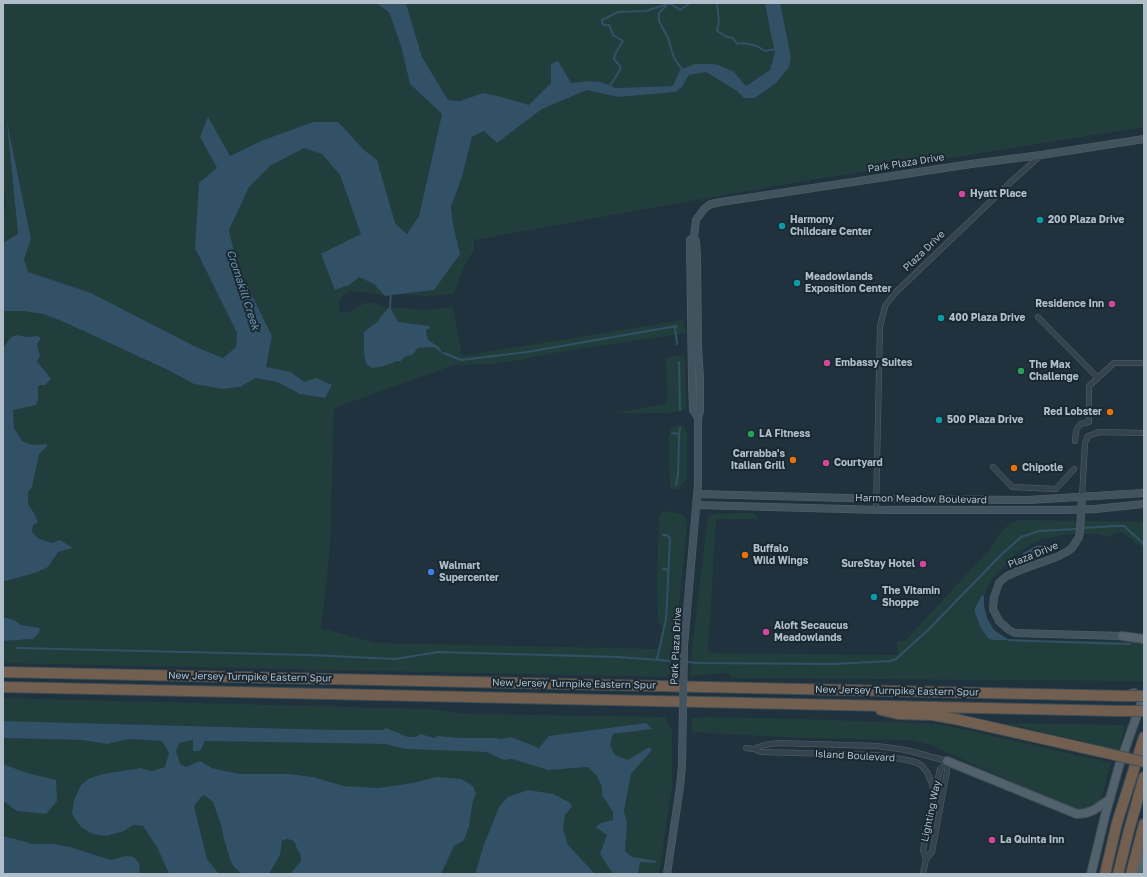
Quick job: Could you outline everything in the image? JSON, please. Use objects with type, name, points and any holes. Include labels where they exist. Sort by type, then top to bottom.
[{"type":"highway","name":"New Jersey Turnpike Eastern Spur","points":[[3,672],[1126,696],[1144,694]]},
{"type":"highway","name":"New Jersey Turnpike Eastern Spur","points":[[3,687],[1144,711]]},
{"type":"highway","points":[[859,705],[898,714],[932,715],[955,719],[1144,762]]},
{"type":"highway","points":[[1105,874],[1117,823],[1144,737]]},
{"type":"highway","points":[[1118,874],[1130,823],[1144,777]]},
{"type":"highway","points":[[1132,874],[1144,824]]},
{"type":"main road","points":[[1122,636],[1144,633]]},
{"type":"main road","points":[[1122,636],[1144,639]]},
{"type":"main road","points":[[1091,874],[1118,766],[1144,694]]},
{"type":"main road","points":[[947,763],[1072,813],[1082,814],[1090,812],[1110,799]]},
{"type":"main road","points":[[1138,874],[1144,846]]},
{"type":"street","name":"Park Plaza Drive","points":[[667,874],[682,765],[684,646],[698,494],[698,418],[693,410],[694,348],[690,240],[694,237],[696,220],[701,211],[711,204],[971,164],[1144,140]]},
{"type":"street","name":"Plaza Drive","points":[[876,510],[880,327],[885,306],[896,292],[1041,155]]},
{"type":"street","points":[[1038,317],[1098,378]]},
{"type":"street","points":[[1075,441],[1078,427],[1081,424],[1089,422],[1089,386],[1114,363],[1144,363]]},
{"type":"street","name":"Plaza Drive","points":[[1122,636],[1015,633],[1004,626],[996,615],[993,609],[994,597],[999,583],[1007,576],[1068,551],[1079,537],[1082,510],[1085,443],[1088,436],[1099,432],[1144,433]]},
{"type":"street","points":[[993,467],[1012,487],[1056,489],[1074,469]]},
{"type":"street","name":"Harmon Meadow Boulevard","points":[[698,494],[876,499],[1028,500],[1144,493]]},
{"type":"street","name":"Harmon Meadow Boulevard","points":[[697,505],[876,510],[1082,510],[1144,504]]},
{"type":"street","name":"Island Boulevard","points":[[754,749],[764,744],[779,743],[877,746],[906,750],[947,763]]},
{"type":"street","name":"Island Boulevard","points":[[746,748],[761,752],[876,755],[907,760],[918,763],[927,772],[932,784],[934,796]]},
{"type":"street","name":"Lighting Way","points":[[926,859],[923,850],[934,796],[940,769],[947,763]]},
{"type":"street","name":"Lighting Way","points":[[923,874],[926,859],[932,852],[947,771],[947,763]]},
{"type":"green space","points":[[3,3],[376,3],[389,12],[401,46],[410,84],[442,114],[419,216],[407,234],[395,223],[377,160],[364,150],[261,141],[229,156],[208,118],[200,137],[217,168],[195,248],[237,333],[236,347],[223,358],[196,347],[91,293],[28,272],[23,259],[31,239],[8,127],[18,234],[3,243],[3,216],[6,205],[3,179]]},
{"type":"green space","points":[[406,3],[765,3],[775,52],[770,70],[746,86],[734,72],[694,64],[680,70],[674,86],[616,88],[601,82],[589,81],[571,83],[551,64],[551,83],[529,105],[483,93],[460,101],[448,100],[422,57]]},
{"type":"green space","points":[[780,3],[1144,3],[1144,127],[781,185],[474,240],[474,250],[465,264],[454,294],[426,296],[402,294],[434,290],[453,225],[451,206],[462,177],[472,137],[484,131],[497,143],[542,109],[587,90],[618,97],[682,87],[689,75],[706,72],[737,91],[744,98],[755,98],[776,83],[791,57]]},
{"type":"green space","points":[[304,148],[322,154],[340,175],[361,234],[335,290],[349,285],[359,276],[374,284],[385,296],[365,292],[348,291],[339,300],[340,313],[349,312],[365,303],[375,303],[388,308],[377,322],[364,332],[364,352],[384,366],[401,361],[418,348],[434,347],[444,354],[439,347],[428,340],[426,332],[430,326],[398,322],[390,307],[424,310],[453,307],[462,356],[683,320],[686,333],[491,364],[454,365],[334,408],[330,549],[321,628],[375,643],[658,649],[664,628],[658,622],[657,580],[659,515],[665,511],[685,516],[687,525],[675,647],[675,671],[665,677],[3,663],[3,641],[33,639],[40,628],[21,625],[14,620],[3,617],[3,581],[35,573],[48,567],[58,551],[72,548],[38,538],[32,532],[33,525],[38,522],[28,504],[28,492],[32,487],[39,454],[46,444],[32,445],[22,441],[14,428],[13,409],[36,405],[38,400],[38,386],[41,385],[44,369],[37,361],[39,349],[37,344],[40,338],[37,336],[26,337],[17,335],[11,337],[3,348],[3,311],[23,311],[43,314],[64,322],[168,370],[194,384],[223,389],[240,387],[255,378],[277,382],[300,394],[325,398],[332,385],[304,382],[291,372],[266,367],[272,336],[237,265],[229,230],[249,187],[270,166]]},
{"type":"green space","points":[[683,356],[685,358],[686,407],[682,411],[669,413],[614,413],[665,404],[667,402],[666,358]]},
{"type":"green space","points":[[679,425],[684,427],[687,432],[687,478],[679,489],[674,490],[670,488],[669,437],[671,428]]},
{"type":"green space","points":[[753,513],[758,517],[757,519],[716,519],[708,653],[895,655],[898,654],[897,641],[905,641],[989,550],[997,537],[1009,524],[1018,520],[1144,522],[1144,549],[1123,533],[1118,532],[1104,537],[1100,534],[1068,534],[1039,540],[1019,551],[992,579],[984,596],[982,595],[975,608],[975,613],[981,628],[1004,640],[1144,642],[1143,681],[732,678],[728,673],[691,676],[692,648],[708,517],[713,514]]},
{"type":"green space","points":[[3,698],[428,709],[469,714],[665,717],[672,731],[672,786],[659,874],[638,874],[640,862],[654,863],[632,857],[625,851],[627,823],[624,811],[631,774],[651,750],[649,747],[628,761],[615,755],[610,745],[613,734],[652,729],[646,723],[539,748],[511,737],[501,739],[439,736],[434,738],[421,734],[416,737],[408,737],[386,728],[383,730],[337,730],[3,721]]},
{"type":"green space","points":[[705,717],[935,724],[1111,763],[1101,799],[1094,807],[1077,811],[931,745],[911,740],[800,738],[692,732],[692,718]]},
{"type":"green space","points":[[1005,723],[1125,725],[1119,750]]},
{"type":"green space","points":[[3,738],[82,740],[107,744],[129,739],[162,741],[169,753],[165,767],[152,771],[141,768],[103,774],[90,778],[93,834],[107,836],[124,831],[133,825],[143,826],[157,847],[169,874],[139,874],[140,865],[125,856],[111,860],[70,847],[53,844],[30,844],[3,836],[3,801],[17,811],[27,773],[3,764]]},
{"type":"green space","points":[[193,740],[194,751],[200,751],[205,741],[385,744],[405,749],[486,752],[504,760],[512,759],[548,770],[588,767],[597,776],[602,787],[602,795],[613,812],[613,821],[601,823],[607,835],[609,868],[614,874],[595,874],[568,845],[563,829],[565,815],[508,798],[499,807],[483,847],[475,874],[441,874],[454,845],[464,840],[469,827],[473,800],[476,794],[436,777],[413,783],[378,788],[344,786],[313,777],[290,774],[239,774],[212,768],[200,761],[186,767],[180,765],[176,751],[179,743]]},
{"type":"green space","points":[[204,795],[213,802],[231,862],[242,874],[219,874],[207,859],[194,806]]},
{"type":"green space","points":[[284,839],[294,841],[298,851],[300,852],[301,861],[290,874],[269,874],[280,855],[282,841]]},
{"type":"water","name":"Cromakill Creek","points":[[376,3],[406,3],[422,57],[448,100],[460,101],[483,93],[529,105],[551,83],[551,64],[558,61],[571,83],[589,81],[601,82],[616,88],[673,86],[680,70],[694,64],[712,64],[734,72],[746,86],[770,70],[775,52],[765,3],[780,3],[791,57],[789,67],[776,83],[755,98],[744,98],[737,91],[706,72],[689,75],[682,87],[675,92],[618,97],[587,90],[542,109],[497,143],[484,131],[472,137],[462,177],[451,206],[453,225],[460,254],[434,290],[385,296],[374,284],[359,277],[349,285],[335,290],[321,254],[361,234],[340,175],[322,154],[304,148],[270,166],[249,187],[229,230],[237,265],[272,336],[266,367],[291,372],[304,382],[316,378],[332,385],[325,398],[300,394],[277,382],[255,378],[240,387],[223,389],[194,384],[168,370],[64,322],[43,314],[23,311],[3,311],[3,243],[18,234],[7,122],[31,239],[24,259],[28,272],[91,293],[196,347],[223,358],[236,347],[237,333],[195,248],[199,183],[217,168],[200,137],[208,117],[230,156],[261,141],[313,122],[338,122],[364,150],[377,160],[395,223],[407,234],[419,216],[442,114],[410,84],[401,46],[389,12]]},
{"type":"water","points":[[390,307],[398,322],[430,326],[426,332],[428,340],[439,347],[443,354],[434,347],[418,348],[412,355],[406,356],[401,361],[372,368],[366,364],[364,352],[364,332],[377,322]]},
{"type":"water","points":[[17,335],[26,337],[37,336],[41,338],[37,344],[40,356],[37,361],[51,379],[45,385],[38,386],[38,400],[36,405],[13,410],[14,428],[22,441],[32,445],[48,445],[39,454],[32,487],[28,492],[28,504],[38,522],[33,525],[32,532],[38,538],[52,543],[60,540],[73,548],[58,552],[48,567],[35,573],[3,581],[3,348],[11,337]]},
{"type":"water","points":[[1036,546],[1052,546],[1052,549],[1024,559],[1022,556],[1023,553]]},
{"type":"water","points":[[982,595],[984,596],[984,606],[987,618],[994,630],[1009,640],[989,639],[981,628],[975,613],[975,608]]},
{"type":"water","points":[[3,617],[14,620],[21,625],[40,628],[39,633],[33,639],[3,641]]},
{"type":"water","points":[[3,721],[337,730],[383,730],[386,728],[408,737],[416,737],[421,734],[434,738],[438,736],[501,739],[511,737],[539,748],[549,736],[646,723],[652,729],[613,734],[610,745],[615,755],[628,760],[649,747],[652,750],[631,774],[624,811],[627,823],[625,851],[632,857],[657,861],[655,863],[640,862],[638,874],[614,874],[609,868],[600,854],[607,835],[596,827],[601,823],[613,820],[613,812],[602,795],[602,787],[597,776],[588,767],[548,770],[512,759],[504,760],[486,752],[405,749],[385,744],[205,741],[200,751],[193,751],[193,740],[179,743],[176,751],[180,764],[186,767],[200,761],[212,768],[239,774],[290,774],[313,777],[344,786],[378,788],[413,783],[436,777],[461,779],[473,786],[476,794],[473,800],[469,827],[464,840],[454,846],[441,874],[290,874],[301,861],[300,853],[294,841],[287,839],[282,841],[280,855],[269,874],[242,874],[231,862],[213,802],[204,795],[194,806],[207,859],[219,874],[169,874],[157,847],[143,826],[133,825],[124,831],[107,836],[93,834],[81,827],[72,814],[74,800],[81,785],[90,778],[103,774],[141,768],[152,771],[165,767],[169,753],[162,741],[129,739],[107,744],[82,740],[3,738]]},
{"type":"water","points":[[3,764],[27,773],[56,780],[57,801],[46,814],[17,811],[3,801]]},
{"type":"water","points":[[528,790],[553,794],[569,802],[572,806],[565,815],[563,829],[568,845],[595,874],[475,874],[483,847],[499,807],[508,797]]},
{"type":"water","points":[[3,836],[30,844],[53,844],[70,847],[111,860],[125,856],[134,857],[140,865],[139,874],[3,874]]},
{"type":"waterway","points":[[667,3],[659,13],[659,21],[668,38],[674,58],[683,71]]},
{"type":"waterway","points":[[609,87],[620,70],[620,66],[614,59],[615,54],[623,41],[613,35],[609,25],[604,25],[602,20],[618,12],[646,11],[667,4],[671,4],[680,10],[690,3]]},
{"type":"waterway","points":[[717,3],[719,22],[717,31],[727,37],[733,38],[737,44],[744,43],[757,46],[765,51],[777,49]]},
{"type":"waterway","points":[[390,307],[391,292]]},
{"type":"waterway","points":[[444,353],[461,360],[527,352],[677,326]]},
{"type":"waterway","points":[[675,327],[677,344]]},
{"type":"waterway","points":[[679,362],[680,410]]},
{"type":"waterway","points":[[676,485],[678,475],[680,428]]},
{"type":"waterway","points":[[672,433],[679,434]]},
{"type":"waterway","points":[[1082,528],[1124,526],[1144,544]]},
{"type":"waterway","points":[[17,648],[310,655],[395,659],[438,652],[618,657],[700,663],[834,664],[890,661],[896,659],[928,630],[1002,554],[1021,537],[1039,531],[1077,529]]},
{"type":"waterway","points":[[657,659],[666,619],[667,601],[670,538],[663,535]]},
{"type":"waterway","points":[[663,569],[668,571]]},
{"type":"waterway","points":[[1009,640],[1130,644]]},
{"type":"place","name":"Hyatt Place","points":[[962,194]]},
{"type":"place","name":"200 Plaza Drive","points":[[1040,220]]},
{"type":"place","name":"Harmony Childcare Center","points":[[782,226]]},
{"type":"place","name":"Meadowlands Exposition Center","points":[[797,283]]},
{"type":"place","name":"Residence Inn","points":[[1112,304]]},
{"type":"place","name":"400 Plaza Drive","points":[[941,318]]},
{"type":"place","name":"Embassy Suites","points":[[827,363]]},
{"type":"place","name":"The Max Challenge","points":[[1021,371]]},
{"type":"place","name":"Red Lobster","points":[[1110,412]]},
{"type":"place","name":"500 Plaza Drive","points":[[939,420]]},
{"type":"place","name":"LA Fitness","points":[[751,434]]},
{"type":"place","name":"Carrabba's Italian Grill","points":[[793,460]]},
{"type":"place","name":"Courtyard","points":[[826,463]]},
{"type":"place","name":"Chipotle","points":[[1014,468]]},
{"type":"place","name":"Buffalo Wild Wings","points":[[745,555]]},
{"type":"place","name":"SureStay Hotel","points":[[923,564]]},
{"type":"place","name":"Walmart Supercenter","points":[[431,572]]},
{"type":"place","name":"The Vitamin Shoppe","points":[[874,597]]},
{"type":"place","name":"Aloft Secaucus Meadowlands","points":[[766,632]]},
{"type":"place","name":"La Quinta Inn","points":[[992,840]]}]
